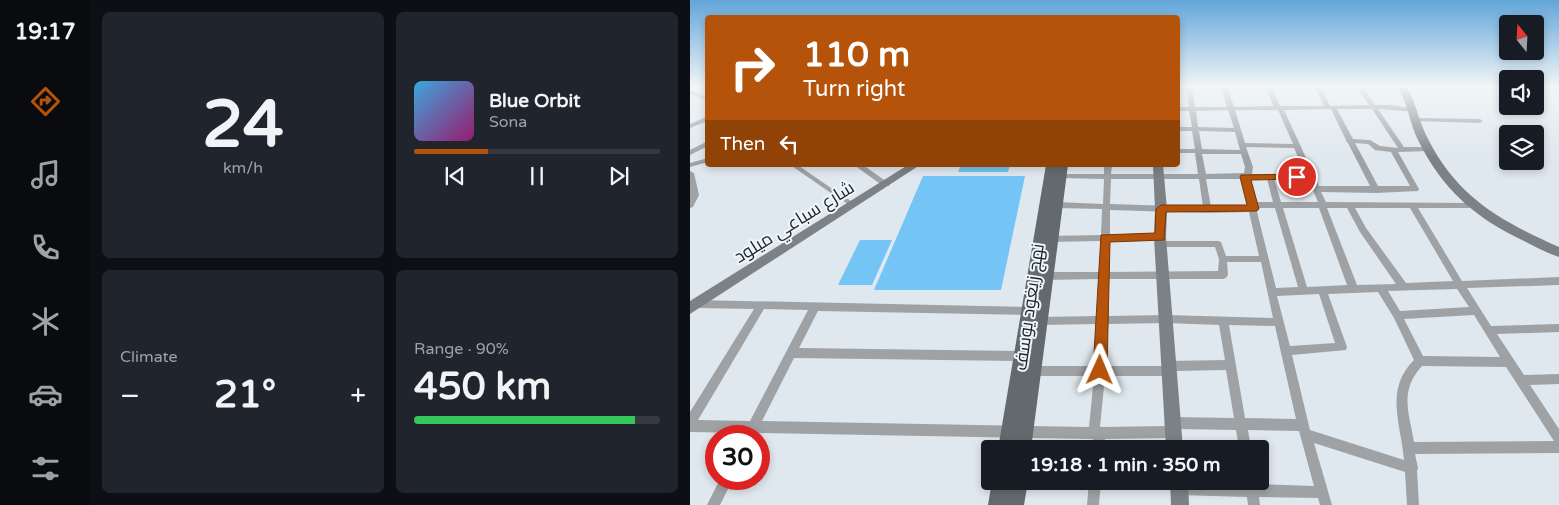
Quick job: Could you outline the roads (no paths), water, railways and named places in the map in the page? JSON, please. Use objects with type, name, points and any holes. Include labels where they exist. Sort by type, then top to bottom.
[{"type":"main road","name":"نهج زيغود يوسف","points":[[1046,239],[1057,205],[1058,169]]},
{"type":"main road","name":"نهج زيغود يوسف","points":[[1012,440],[1018,431],[1035,371],[1040,276],[1058,169]]},
{"type":"main road","name":"نهج زيغود يوسف","points":[[1020,440],[1018,431],[1023,356],[1037,314]]},
{"type":"main road","points":[[998,505],[1000,490]]},
{"type":"main road","points":[[1014,505],[1016,490]]},
{"type":"street","points":[[1192,110],[1207,210]]},
{"type":"street","points":[[1232,110],[1249,167],[1248,174],[1245,177],[1272,292],[1305,430],[1326,505]]},
{"type":"street","points":[[1279,110],[1311,177],[1353,288]]},
{"type":"street","points":[[1331,110],[1376,190]]},
{"type":"street","points":[[1316,190],[1396,190],[1417,188],[1398,149],[1374,110]]},
{"type":"street","points":[[1403,110],[1415,115],[1480,120]]},
{"type":"street","points":[[1413,110],[1428,149],[1444,175],[1469,205],[1498,224],[1559,252]]},
{"type":"street","points":[[690,126],[705,119]]},
{"type":"street","points":[[1180,129],[1238,130]]},
{"type":"street","points":[[1349,141],[1370,142],[1380,149],[1428,149]]},
{"type":"street","points":[[690,153],[705,145]]},
{"type":"street","points":[[1180,151],[1296,146]]},
{"type":"street","points":[[690,165],[705,161]]},
{"type":"street","points":[[861,167],[886,184]]},
{"type":"street","name":"شارع سباعي ميلود","points":[[693,306],[912,167]]},
{"type":"street","points":[[1097,440],[1108,167]]},
{"type":"street","points":[[1058,169],[1107,176],[1158,171],[1203,178],[1311,177]]},
{"type":"street","points":[[1158,171],[1174,440]]},
{"type":"street","points":[[690,173],[695,195],[690,205]]},
{"type":"street","points":[[1270,177],[1303,290]]},
{"type":"street","points":[[1396,190],[1409,205],[1559,439]]},
{"type":"street","points":[[1057,205],[1207,210],[1322,204],[1469,205]]},
{"type":"street","points":[[1349,205],[1363,230],[1403,286]]},
{"type":"street","points":[[1040,276],[1164,277],[1220,276],[1224,273],[1220,247],[1215,243],[1104,238],[1046,239]]},
{"type":"street","points":[[1223,260],[1265,259]]},
{"type":"street","points":[[1272,292],[1559,281]]},
{"type":"street","points":[[1380,287],[1397,315],[1420,361]]},
{"type":"street","points":[[1287,351],[1342,347],[1322,289]]},
{"type":"street","points":[[693,306],[815,306],[1037,314],[1101,321],[1166,319],[1280,322]]},
{"type":"street","points":[[705,427],[690,425],[761,306]]},
{"type":"street","points":[[755,425],[815,306]]},
{"type":"street","points":[[1397,315],[1478,311]]},
{"type":"street","points":[[1223,321],[1244,440]]},
{"type":"street","points":[[1490,330],[1559,328]]},
{"type":"street","points":[[792,353],[1023,356]]},
{"type":"street","points":[[1413,505],[1412,468],[1401,393],[1402,383],[1407,375],[1420,361],[1510,362]]},
{"type":"street","points":[[1035,371],[1169,369],[1231,365]]},
{"type":"street","points":[[1521,380],[1559,379]]},
{"type":"street","points":[[770,432],[1018,431],[1097,433],[1241,424],[1305,430],[1380,459],[1412,468]]},
{"type":"street","points":[[1409,448],[1559,447]]},
{"type":"street","points":[[1269,487],[1322,492]]},
{"type":"street","points":[[713,505],[721,490]]},
{"type":"street","points":[[1093,505],[1094,490]]},
{"type":"street","points":[[1179,492],[1200,490]]},
{"type":"street","points":[[1252,490],[1254,505]]},
{"type":"lane","points":[[797,167],[854,205]]}]
